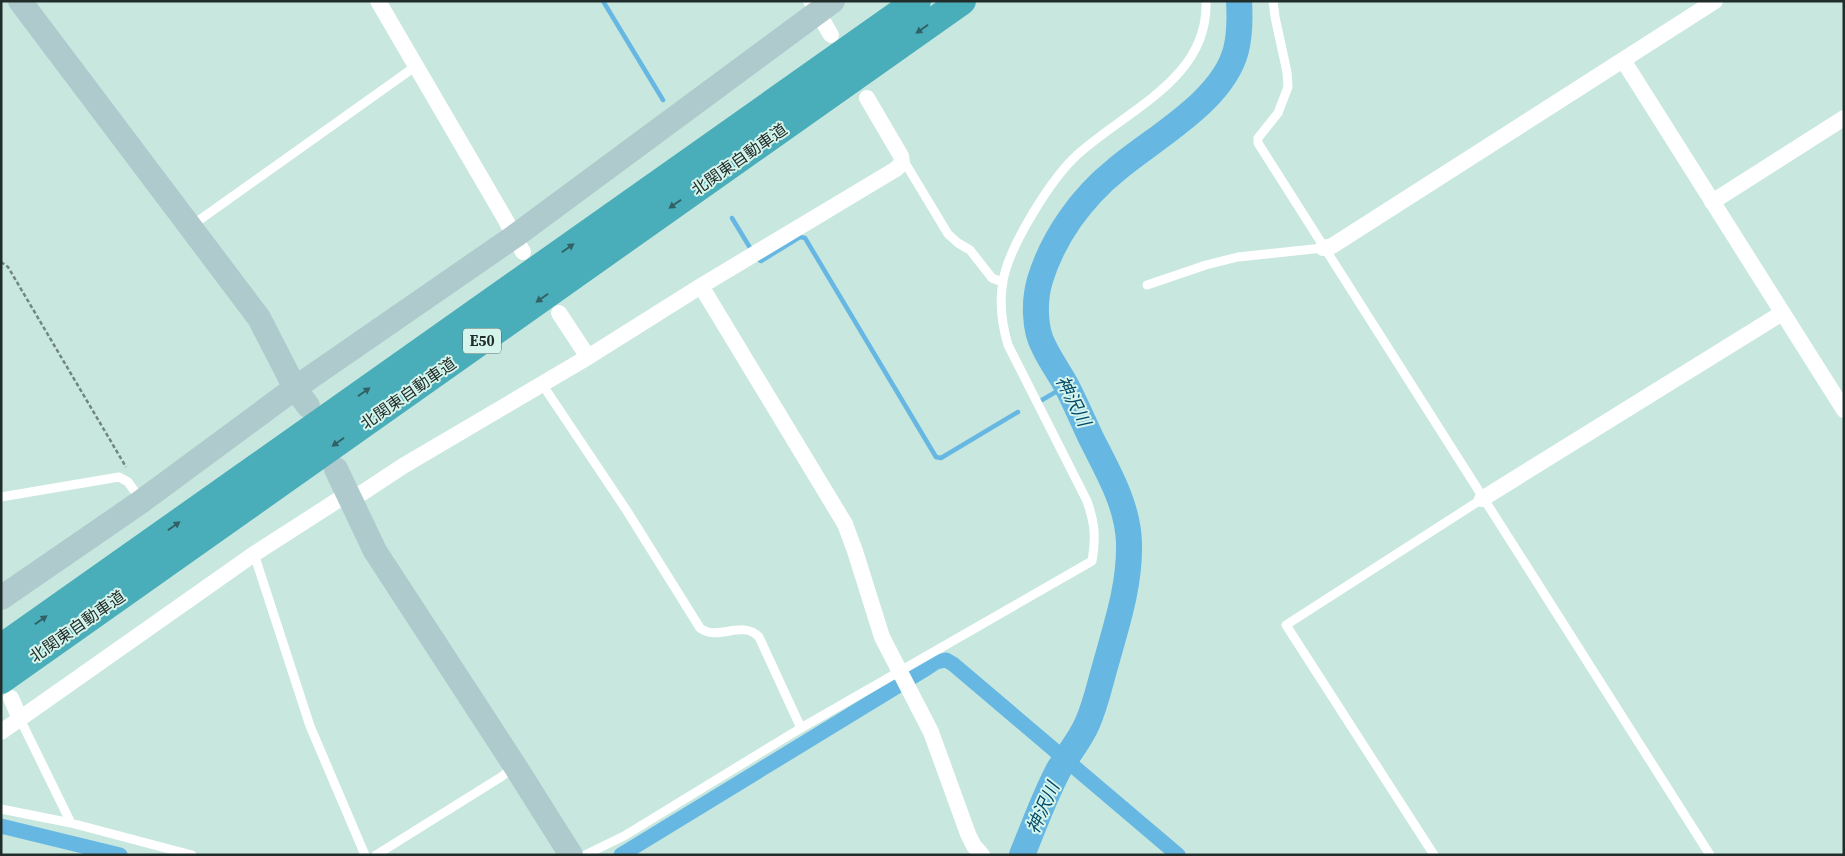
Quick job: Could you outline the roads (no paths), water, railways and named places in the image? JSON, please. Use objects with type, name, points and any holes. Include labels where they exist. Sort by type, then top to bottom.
[{"type":"highway","name":"北関東自動車道","points":[[1,648],[917,1]]},
{"type":"highway","name":"北関東自動車道","points":[[6,689],[962,1]]},
{"type":"street","points":[[20,1],[191,226],[258,318],[302,397]]},
{"type":"street","points":[[378,1],[519,244]]},
{"type":"street","points":[[1324,248],[1340,240],[1715,1]]},
{"type":"street","points":[[1,598],[142,501],[302,397],[519,244],[820,5],[831,35]]},
{"type":"street","points":[[1623,60],[1844,410]]},
{"type":"street","points":[[1,732],[254,554],[338,500],[362,493],[403,466],[588,357],[701,286],[896,169],[902,163],[901,156],[867,98]]},
{"type":"street","points":[[1712,202],[1844,118]]},
{"type":"street","points":[[701,286],[845,524],[882,637],[938,748],[968,834],[981,854]]},
{"type":"street","points":[[560,313],[588,357]]},
{"type":"street","points":[[1482,499],[1782,313]]},
{"type":"street","points":[[336,469],[376,551],[571,855]]},
{"type":"street","points":[[6,689],[20,719]]},
{"type":"lane","points":[[585,855],[624,836],[802,728],[904,678],[1092,562],[1096,539],[1087,501],[1008,345],[1001,308],[1002,282],[1010,258],[1034,212],[1048,190],[1076,156],[1151,98],[1186,65],[1194,54],[1203,32],[1206,1]]},
{"type":"lane","points":[[1273,1],[1287,72],[1288,87],[1278,113],[1258,138],[1258,143],[1482,499],[1710,855]]},
{"type":"lane","points":[[191,226],[416,66]]},
{"type":"lane","points":[[902,163],[907,166],[948,234],[970,250],[992,278],[1002,282]]},
{"type":"lane","points":[[1147,285],[1206,265],[1238,257],[1324,248]]},
{"type":"lane","points":[[542,384],[627,511],[700,628],[710,633],[744,629],[755,632],[802,728]]},
{"type":"lane","points":[[1,497],[119,477],[125,479],[142,501]]},
{"type":"lane","points":[[1434,855],[1286,624],[1482,499]]},
{"type":"lane","points":[[254,554],[310,726],[365,855]]},
{"type":"lane","points":[[20,719],[71,823]]},
{"type":"lane","points":[[376,855],[501,777],[515,766]]},
{"type":"lane","points":[[1,809],[71,823],[192,855]]},
{"type":"waterway","points":[[603,1],[663,100]]},
{"type":"waterway","name":"神沢川","points":[[1022,855],[1059,769],[1084,730],[1093,709],[1122,604],[1129,559],[1128,529],[1116,489],[1069,391],[1049,357],[1038,332],[1036,314],[1040,280],[1061,233],[1092,192],[1117,169],[1186,117],[1217,86],[1229,68],[1236,50],[1239,26],[1239,1]]},
{"type":"waterway","points":[[732,218],[752,251]]},
{"type":"waterway","points":[[756,258],[761,261],[800,237],[805,238],[936,457],[941,458],[1018,412]]},
{"type":"waterway","points":[[1042,400],[1066,386]]},
{"type":"waterway","points":[[621,855],[936,662],[946,660],[1178,855]]},
{"type":"waterway","points":[[1,826],[120,855]]}]
